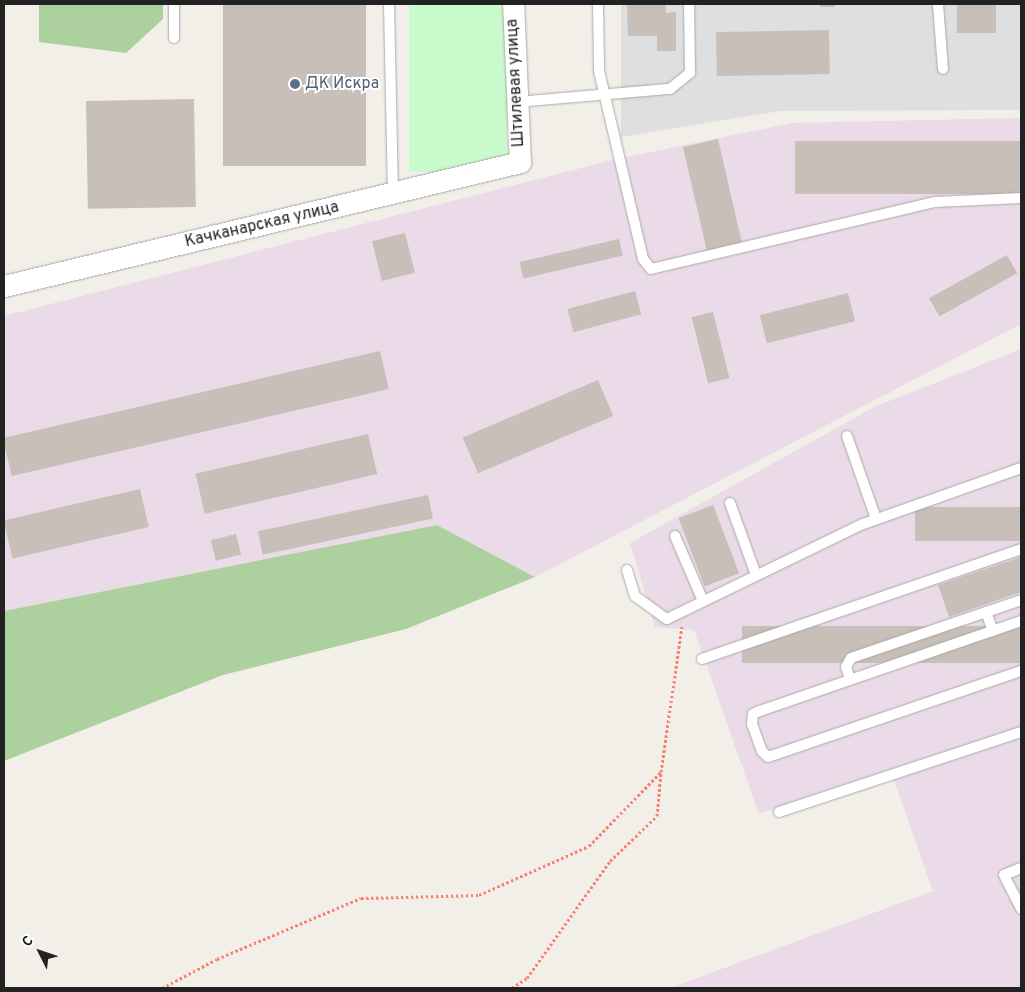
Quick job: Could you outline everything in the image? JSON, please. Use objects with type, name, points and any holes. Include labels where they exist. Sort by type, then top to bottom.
[{"type":"street","name":"Штилевая улица","points":[[512,4],[520,162]]},
{"type":"street","name":"Качканарская улица","points":[[4,286],[520,162]]},
{"type":"lane","points":[[174,4],[174,38]]},
{"type":"lane","points":[[389,4],[393,193]]},
{"type":"lane","points":[[598,4],[598,71],[643,259],[651,269],[935,202],[1021,198]]},
{"type":"lane","points":[[517,102],[670,88],[690,73],[689,4]]},
{"type":"lane","points":[[938,4],[943,69]]},
{"type":"lane","points":[[847,436],[876,519]]},
{"type":"lane","points":[[628,570],[635,596],[667,619],[876,519],[1021,468]]},
{"type":"lane","points":[[730,503],[756,575]]},
{"type":"lane","points":[[675,536],[702,601]]},
{"type":"lane","points":[[702,659],[1021,549]]},
{"type":"lane","points":[[850,679],[846,667],[851,658],[1021,600]]},
{"type":"lane","points":[[986,612],[992,630]]},
{"type":"lane","points":[[1021,621],[753,714],[752,724],[764,755],[773,756],[1021,671]]},
{"type":"lane","points":[[780,812],[1021,732]]},
{"type":"lane","points":[[1021,868],[1004,875],[1021,909]]},
{"type":"path","points":[[512,988],[527,978],[610,861],[657,816],[661,772],[685,609]]},
{"type":"path","points":[[162,988],[216,959],[361,898],[478,895],[589,846],[661,772]]},
{"type":"shaded area","points":[[621,4],[1021,4],[1021,110],[780,111],[621,137]]},
{"type":"shaded area","points":[[1021,118],[1021,324],[535,577],[437,525],[4,611],[4,316],[612,160],[792,123]]},
{"type":"shaded area","points":[[1021,349],[1021,988],[670,988],[933,891],[890,769],[759,814],[694,630],[655,627],[630,543],[874,407]]},
{"type":"green space","points":[[39,4],[163,4],[163,19],[126,53],[39,42]]},
{"type":"green space","points":[[409,4],[507,4],[507,172],[409,172]]},
{"type":"green space","points":[[437,525],[535,577],[406,629],[223,675],[4,761],[4,611]]},
{"type":"building","name":"ДК Искра","points":[[223,4],[366,4],[366,166],[223,166]]},
{"type":"building","points":[[627,4],[666,4],[666,13],[676,12],[676,51],[657,51],[657,36],[628,36]]},
{"type":"building","points":[[820,4],[835,4],[835,7],[820,7]]},
{"type":"building","points":[[957,4],[996,4],[996,33],[957,33]]},
{"type":"building","points":[[829,30],[830,74],[717,76],[716,32]]},
{"type":"building","points":[[194,99],[196,207],[88,209],[86,101]]},
{"type":"building","points":[[718,139],[743,245],[707,253],[683,147]]},
{"type":"building","points":[[795,141],[1021,141],[1021,194],[795,194]]},
{"type":"building","points":[[405,233],[415,273],[382,281],[372,241]]},
{"type":"building","points":[[619,239],[623,256],[523,279],[520,262]]},
{"type":"building","points":[[1007,255],[1017,273],[939,317],[929,298]]},
{"type":"building","points":[[635,291],[641,314],[574,332],[567,309]]},
{"type":"building","points":[[848,293],[855,321],[767,343],[760,315]]},
{"type":"building","points":[[713,312],[729,378],[708,383],[692,317]]},
{"type":"building","points":[[380,351],[389,389],[12,476],[4,438]]},
{"type":"building","points":[[598,380],[613,416],[478,473],[463,437]]},
{"type":"building","points":[[368,434],[377,474],[205,514],[196,474]]},
{"type":"building","points":[[140,489],[149,527],[12,558],[4,520]]},
{"type":"building","points":[[428,495],[433,518],[263,555],[258,531]]},
{"type":"building","points":[[713,505],[739,573],[705,586],[678,518]]},
{"type":"building","points":[[915,507],[1021,507],[1021,541],[915,541]]},
{"type":"building","points":[[236,534],[241,554],[216,561],[211,540]]},
{"type":"building","points":[[1021,557],[1021,592],[949,617],[938,585]]},
{"type":"building","points":[[742,626],[1021,626],[1021,663],[742,663]]},
{"type":"place","name":"ДК Искра","points":[[295,84]]}]
